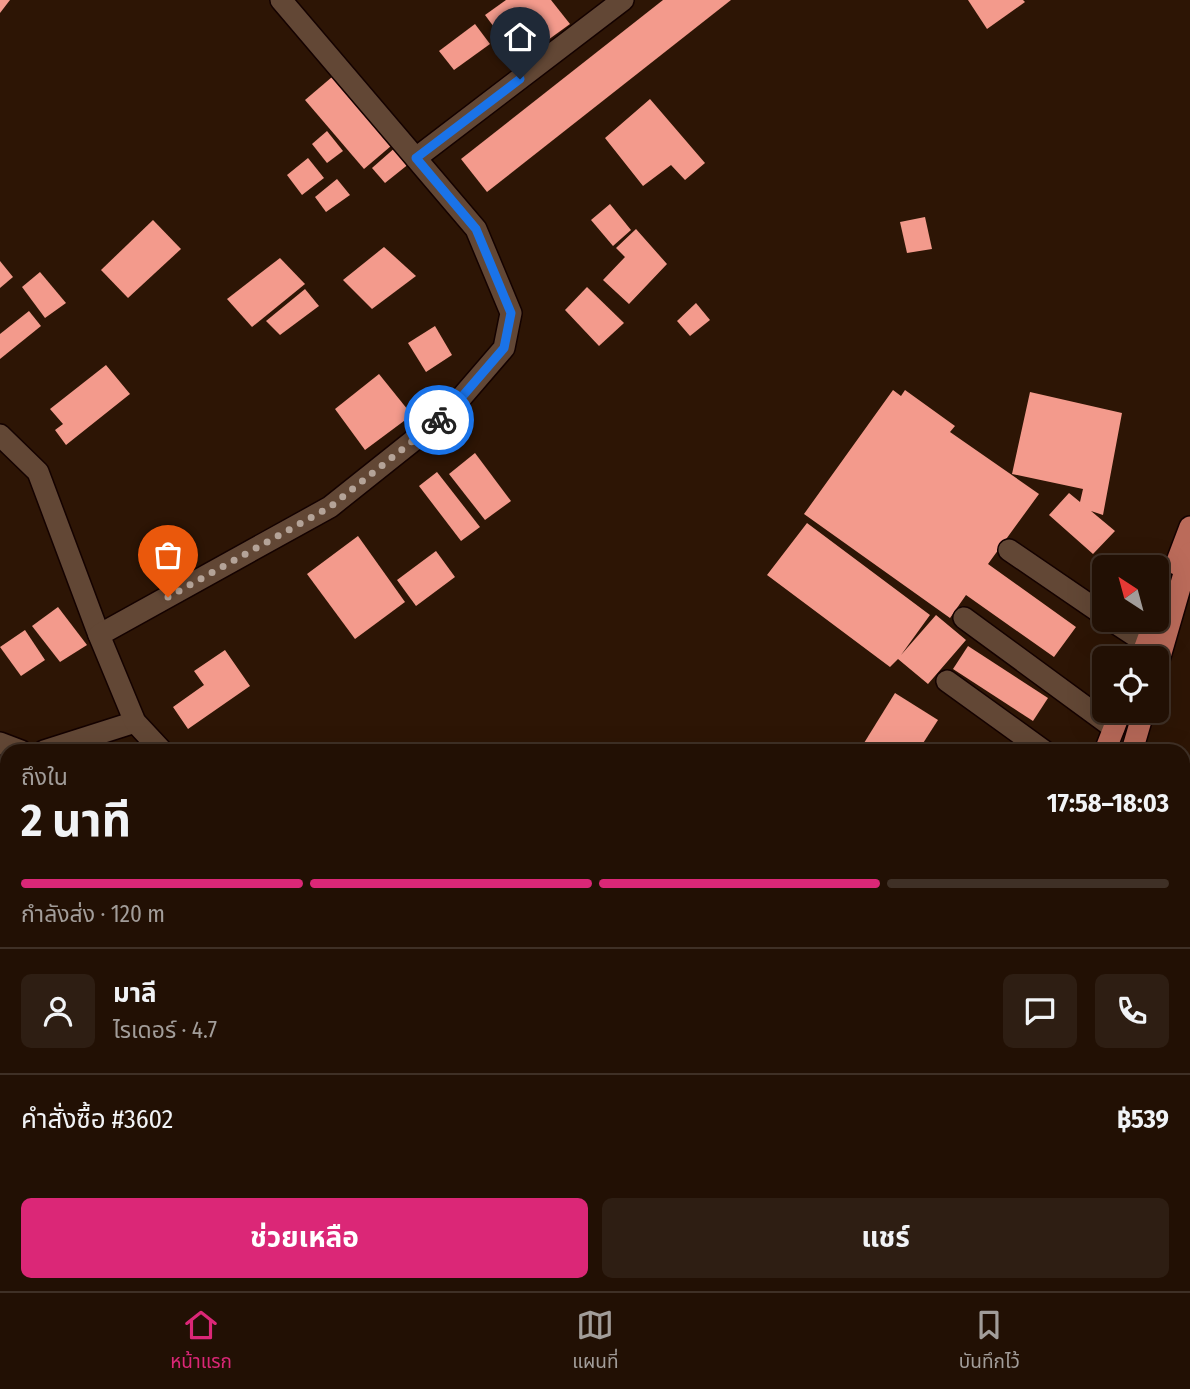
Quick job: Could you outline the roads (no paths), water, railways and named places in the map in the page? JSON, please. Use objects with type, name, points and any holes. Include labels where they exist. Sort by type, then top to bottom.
[{"type":"main road","points":[[1169,583],[1190,527]]},
{"type":"main road","points":[[1163,646],[1190,552]]},
{"type":"main road","points":[[1108,744],[1116,723]]},
{"type":"main road","points":[[1134,744],[1140,723]]},
{"type":"street","points":[[99,635],[330,507],[448,413],[504,348],[511,313],[476,229],[281,0]]},
{"type":"street","points":[[416,158],[623,0]]},
{"type":"street","points":[[0,435],[38,472],[135,722],[155,744]]},
{"type":"street","points":[[1009,550],[1092,607]]},
{"type":"street","points":[[964,618],[1092,702]]},
{"type":"street","points":[[1124,632],[1139,646]]},
{"type":"street","points":[[947,681],[1034,744]]},
{"type":"street","points":[[66,744],[135,722]]}]
